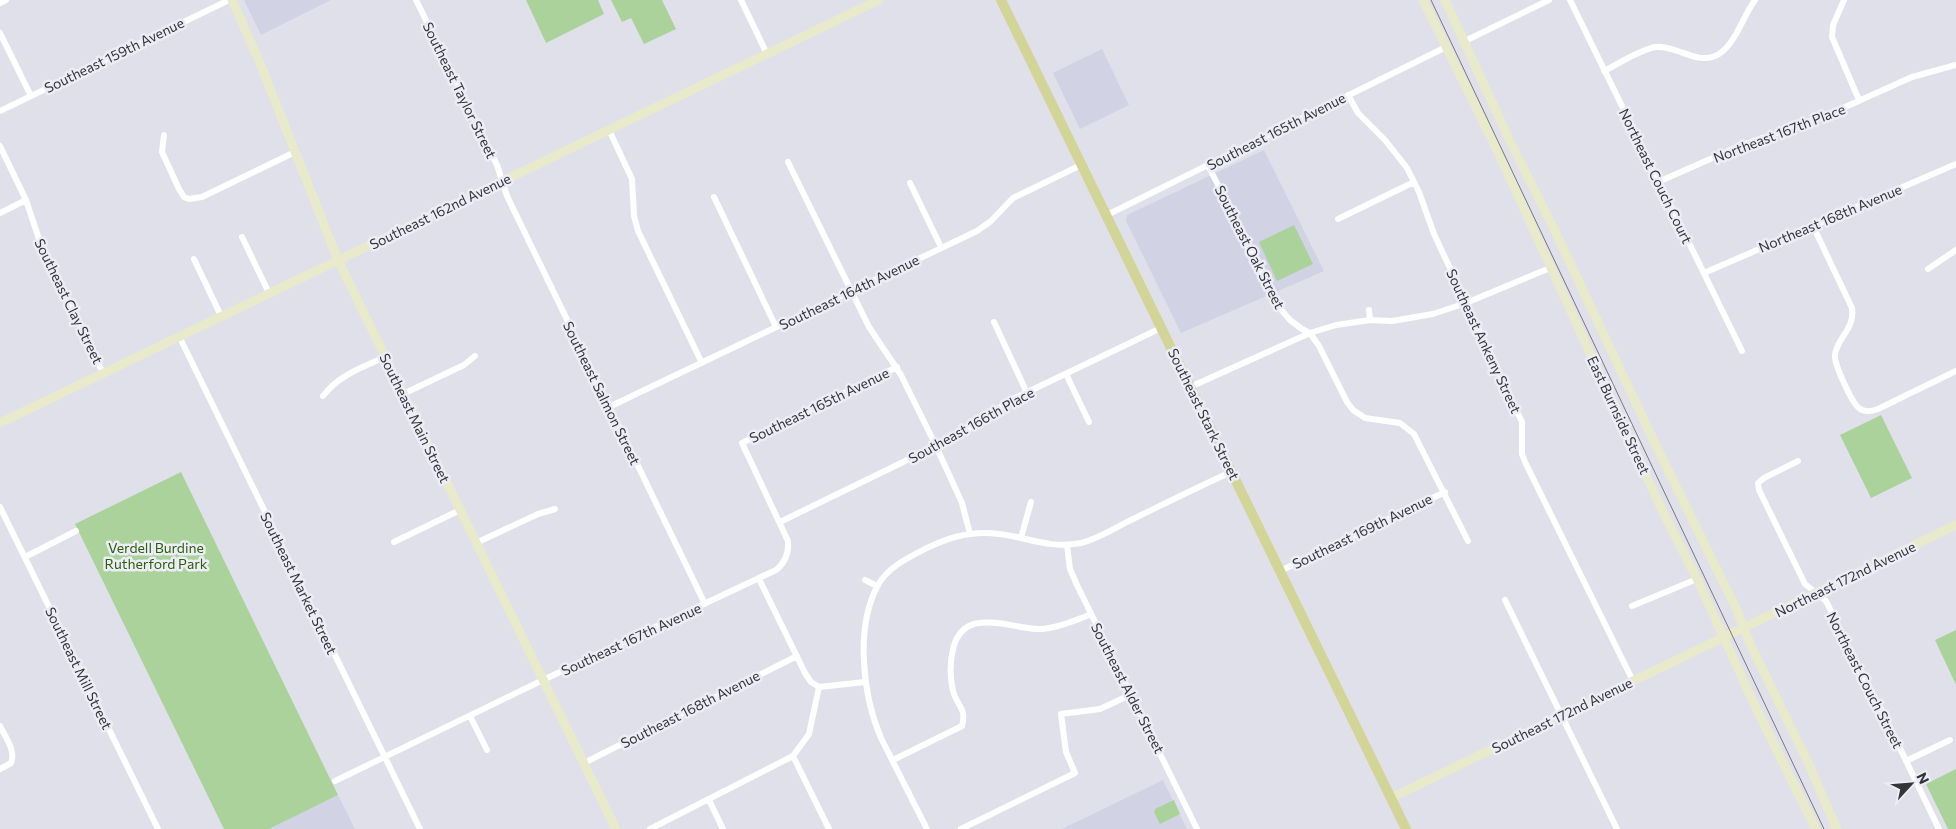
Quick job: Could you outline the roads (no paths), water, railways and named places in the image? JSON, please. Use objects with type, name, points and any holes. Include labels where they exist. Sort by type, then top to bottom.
[{"type":"main road","name":"Southeast Stark Street","points":[[1001,0],[1406,829]]},
{"type":"street","points":[[0,3],[6,0]]},
{"type":"street","name":"Southeast 159th Avenue","points":[[0,111],[230,0]]},
{"type":"street","name":"Southeast Main Street","points":[[230,0],[256,54],[338,260],[616,829]]},
{"type":"street","name":"Southeast Taylor Street","points":[[416,0],[497,165],[502,181]]},
{"type":"street","points":[[741,0],[767,54]]},
{"type":"street","name":"Southeast 162nd Avenue","points":[[0,423],[879,0]]},
{"type":"street","name":"East Burnside Street","points":[[1423,0],[1490,134],[1661,508],[1697,579],[1755,706],[1816,829]]},
{"type":"street","name":"East Burnside Street","points":[[1445,0],[1508,137],[1555,231],[1770,686],[1813,772],[1837,829]]},
{"type":"street","points":[[1465,41],[1549,0]]},
{"type":"street","name":"Northeast Couch Court","points":[[1570,0],[1742,351]]},
{"type":"street","points":[[1604,71],[1654,47],[1668,48],[1693,57],[1712,57],[1724,49],[1734,36],[1755,0]]},
{"type":"street","points":[[1844,0],[1833,25],[1832,37],[1859,100]]},
{"type":"street","points":[[0,33],[30,96]]},
{"type":"street","name":"Southeast 165th Avenue","points":[[1107,215],[1446,48]]},
{"type":"street","name":"Northeast 167th Place","points":[[1658,182],[1742,145],[1823,117],[1912,77],[1956,65]]},
{"type":"street","name":"Southeast Ankeny Street","points":[[1348,95],[1365,121],[1398,156],[1414,182],[1434,234],[1522,422],[1522,454],[1525,462],[1633,681]]},
{"type":"street","points":[[609,130],[632,179],[634,216],[638,231],[702,363]]},
{"type":"street","points":[[164,135],[162,152],[179,189],[189,199],[202,197],[295,152]]},
{"type":"street","name":"Southeast Clay Street","points":[[0,146],[26,200],[41,246],[103,373]]},
{"type":"street","points":[[788,162],[851,291],[875,337],[897,367],[936,446],[962,503],[970,534]]},
{"type":"street","name":"Southeast 164th Avenue","points":[[609,407],[985,226],[1013,198],[1081,164]]},
{"type":"street","name":"Northeast 168th Avenue","points":[[1704,273],[1956,164]]},
{"type":"street","name":"Southeast Oak Street","points":[[1208,165],[1278,306],[1290,320],[1310,333],[1319,346],[1347,402],[1353,410],[1365,418],[1396,422],[1408,427],[1414,434],[1445,492]]},
{"type":"street","name":"Southeast Salmon Street","points":[[502,181],[507,196],[705,604]]},
{"type":"street","points":[[1338,219],[1414,182]]},
{"type":"street","points":[[910,183],[941,247]]},
{"type":"street","points":[[714,197],[776,327]]},
{"type":"street","points":[[0,213],[26,200]]},
{"type":"street","points":[[1813,226],[1852,308],[1851,325],[1835,353],[1835,363],[1854,402],[1860,409],[1870,412],[1956,371]]},
{"type":"street","points":[[242,237],[268,293]]},
{"type":"street","points":[[1928,269],[1956,250]]},
{"type":"street","points":[[194,259],[222,316]]},
{"type":"street","points":[[1190,387],[1310,333],[1370,320],[1409,319],[1433,314],[1466,303],[1550,268]]},
{"type":"street","points":[[1370,310],[1370,320]]},
{"type":"street","points":[[994,322],[1027,393]]},
{"type":"street","name":"Southeast 166th Place","points":[[780,522],[961,434],[998,409],[1027,393],[1161,328]]},
{"type":"street","name":"Southeast Market Street","points":[[179,336],[420,829]]},
{"type":"street","points":[[323,396],[332,384],[385,356]]},
{"type":"street","points":[[403,394],[464,365],[475,356]]},
{"type":"street","name":"Southeast 165th Avenue","points":[[780,522],[742,443],[897,367]]},
{"type":"street","points":[[1066,374],[1089,422]]},
{"type":"street","name":"Northeast Couch Street","points":[[1798,461],[1764,478],[1758,483],[1759,490],[1805,584],[1826,601],[1939,829]]},
{"type":"street","points":[[927,829],[875,724],[865,682],[866,628],[877,586],[888,573],[904,560],[942,541],[970,534],[988,532],[1051,545],[1067,545],[1090,540],[1231,472]]},
{"type":"street","points":[[1445,492],[1468,541]]},
{"type":"street","name":"Southeast 169th Avenue","points":[[1280,571],[1445,492]]},
{"type":"street","points":[[1021,538],[1031,502]]},
{"type":"street","name":"Southeast Mill Street","points":[[0,507],[158,829]]},
{"type":"street","points":[[476,543],[538,514],[556,509]]},
{"type":"street","points":[[394,542],[460,510]]},
{"type":"street","name":"Southeast 167th Avenue","points":[[335,781],[543,680],[759,579],[782,566],[787,557],[788,541],[780,522]]},
{"type":"street","name":"Northeast 172nd Avenue","points":[[1734,632],[1956,525]]},
{"type":"street","points":[[25,557],[76,531]]},
{"type":"street","name":"Southeast Alder Street","points":[[1067,545],[1070,569],[1197,829]]},
{"type":"street","points":[[759,579],[811,682],[819,687],[865,682]]},
{"type":"street","points":[[1632,606],[1697,579]]},
{"type":"street","points":[[865,580],[877,586]]},
{"type":"street","points":[[1505,600],[1617,829]]},
{"type":"street","points":[[893,760],[962,726],[964,716],[953,690],[951,669],[954,648],[958,638],[968,628],[985,622],[998,622],[1028,629],[1043,629],[1057,627],[1091,614]]},
{"type":"street","name":"Southeast 172nd Avenue","points":[[1391,798],[1734,632]]},
{"type":"street","name":"Southeast 168th Avenue","points":[[584,763],[797,656]]},
{"type":"street","points":[[650,829],[793,756],[809,734],[819,687]]},
{"type":"street","points":[[961,829],[1075,773],[1066,752],[1061,714],[1100,709],[1130,695]]},
{"type":"street","points":[[470,716],[487,750]]},
{"type":"street","points":[[0,726],[12,750],[13,757],[11,763],[0,769]]},
{"type":"street","points":[[1906,761],[1950,740]]},
{"type":"street","points":[[793,756],[829,829]]},
{"type":"street","points":[[709,800],[723,829]]},
{"type":"tram line","points":[[1431,0],[1824,829]]},
{"type":"park label","name":"Verdell Burdine Rutherford Park","points":[[156,556]]}]
